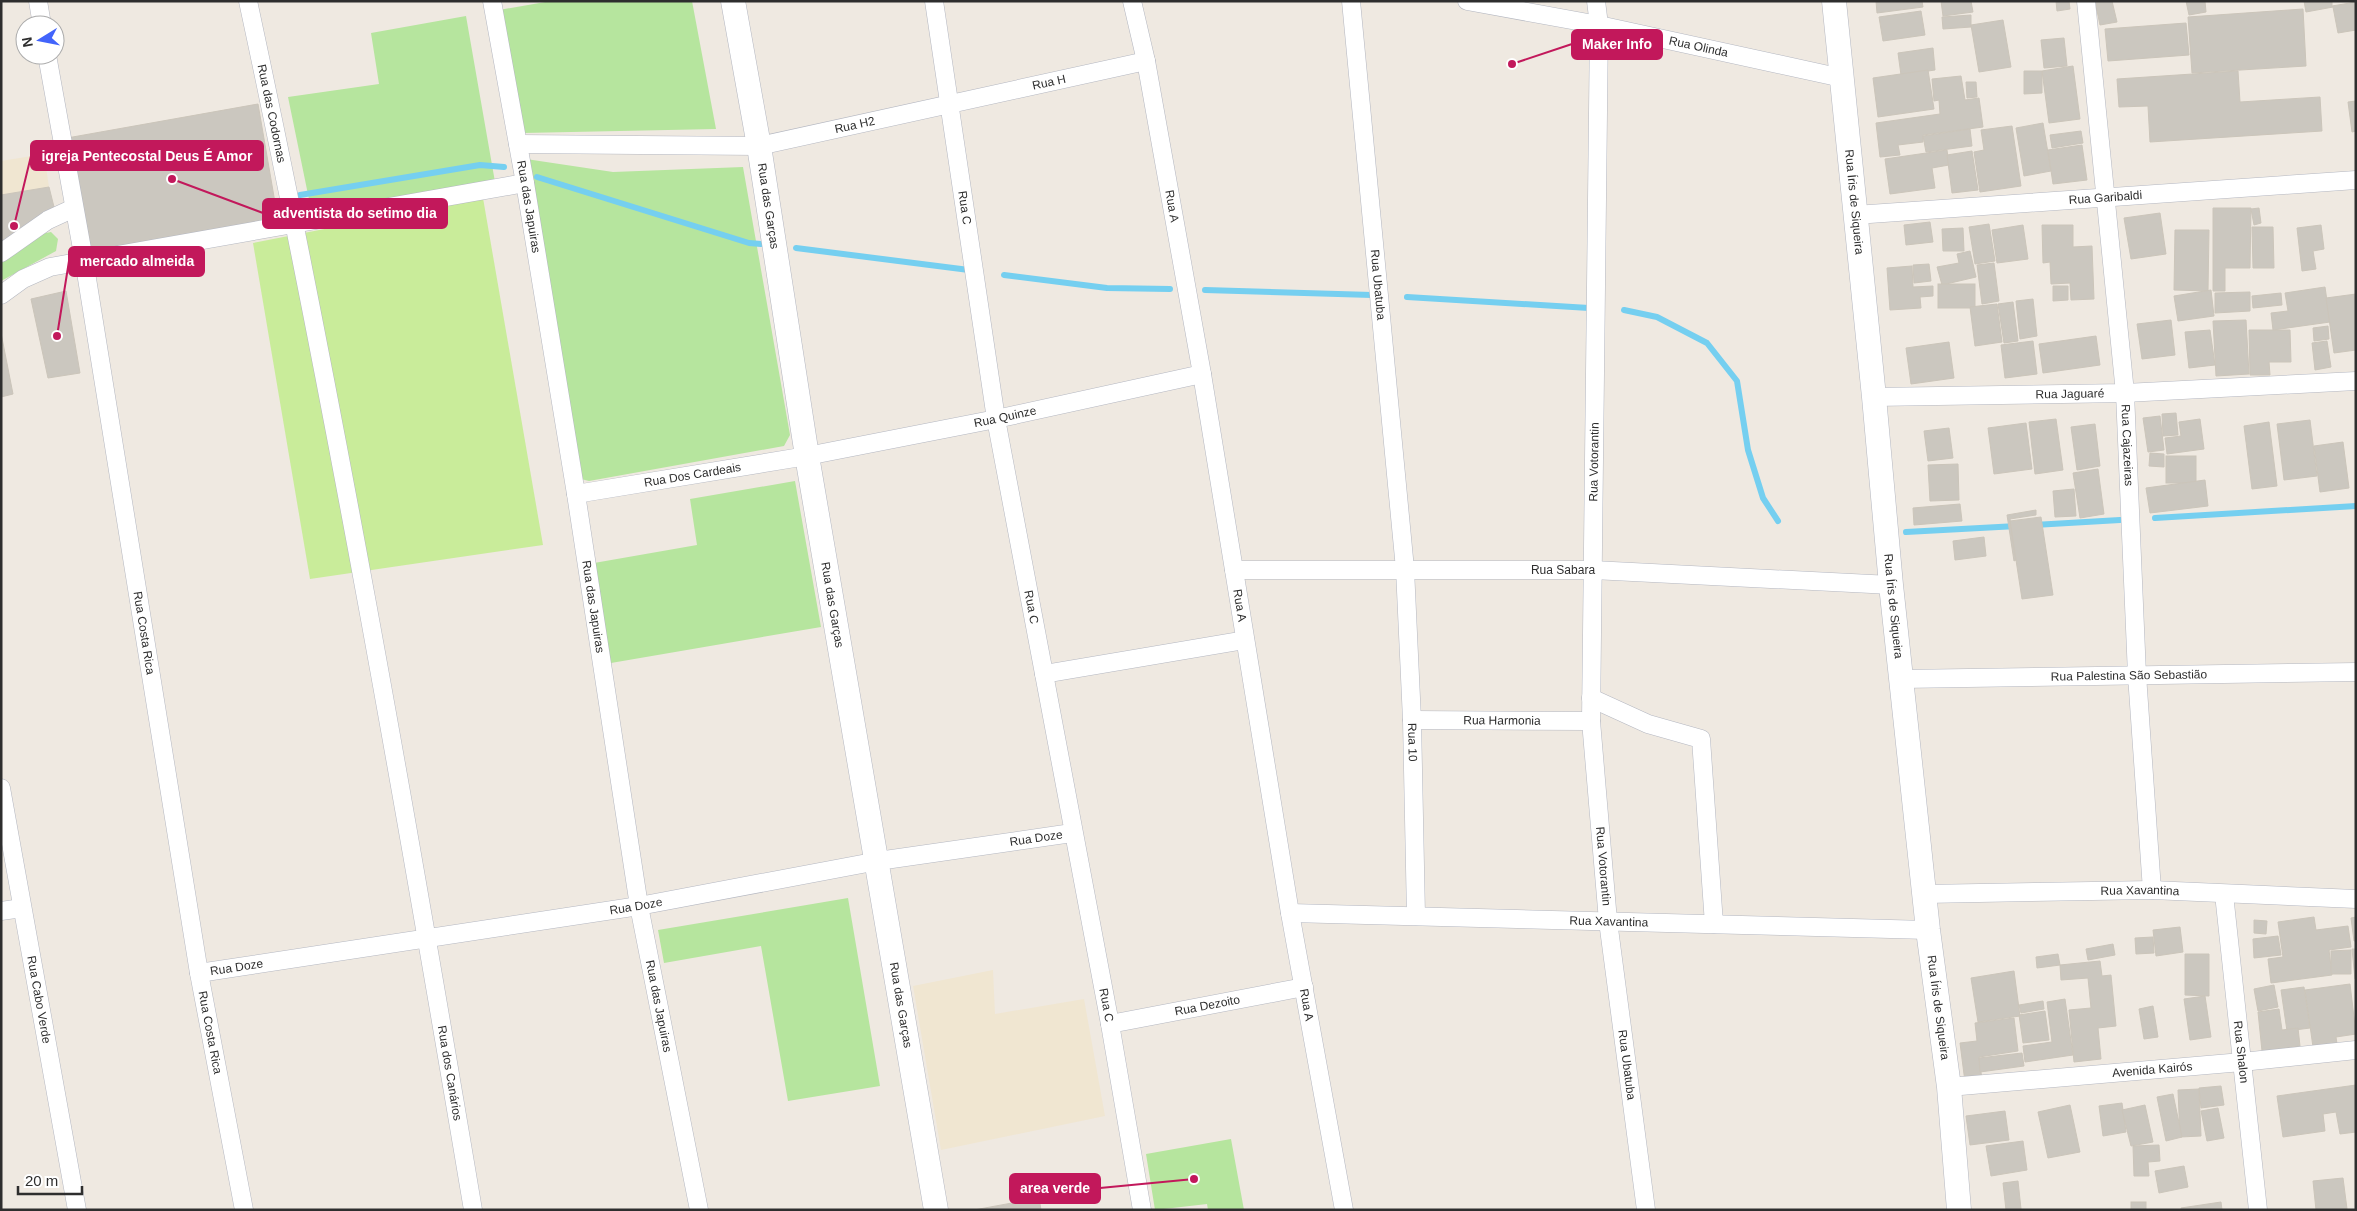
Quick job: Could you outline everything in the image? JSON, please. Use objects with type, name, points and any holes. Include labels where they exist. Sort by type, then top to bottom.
[{"type":"street","points":[[38,1],[40,15]]},
{"type":"street","name":"Rua das Codornas","points":[[248,1],[296,225],[427,937]]},
{"type":"street","name":"Rua das Japuiras","points":[[492,1],[525,183],[576,494],[639,906],[700,1210]]},
{"type":"street","name":"Rua das Garças","points":[[733,1],[760,146],[807,456],[878,861],[936,1210]]},
{"type":"street","name":"Rua C","points":[[934,1],[996,419],[1072,832],[1110,1024],[1142,1210]]},
{"type":"street","name":"Rua A","points":[[1132,1],[1146,61],[1202,374],[1290,913],[1344,1210]]},
{"type":"street","name":"Rua Ubatuba","points":[[1351,1],[1405,568]]},
{"type":"street","name":"Rua Olinda","points":[[1467,1],[1599,24],[1842,78]]},
{"type":"street","name":"Rua Votorantin","points":[[1596,1],[1599,24],[1591,721],[1608,922]]},
{"type":"street","name":"Rua Íris de Siqueira","points":[[1834,1],[1891,585],[1928,930],[1949,1087],[1959,1210]]},
{"type":"street","name":"Rua Cajazeiras","points":[[2086,1],[2125,393],[2137,675],[2152,890]]},
{"type":"street","name":"Rua H","points":[[950,105],[1146,61]]},
{"type":"street","name":"Rua Costa Rica","points":[[50,65],[84,260],[199,973],[244,1210]]},
{"type":"street","name":"Rua H2","points":[[518,144],[760,146],[950,105]]},
{"type":"street","name":"Rua Garibaldi","points":[[1855,215],[2356,180]]},
{"type":"street","points":[[1,295],[24,280],[50,267],[525,183]]},
{"type":"street","points":[[1,254],[48,220],[74,208]]},
{"type":"street","name":"Rua Quinze","points":[[807,456],[996,419],[1202,374]]},
{"type":"street","name":"Rua Jaguaré","points":[[1874,396],[2125,393],[2356,381]]},
{"type":"street","name":"Rua Dos Cardeais","points":[[576,494],[807,456]]},
{"type":"street","name":"Rua Sabara","points":[[1234,570],[1405,568],[1593,570],[1891,585]]},
{"type":"street","name":"Rua 10","points":[[1405,568],[1412,720],[1416,916]]},
{"type":"street","points":[[1044,674],[1244,640]]},
{"type":"street","name":"Rua Palestina São Sebastião","points":[[1901,679],[2356,672]]},
{"type":"street","points":[[1591,698],[1648,724],[1701,739],[1714,924]]},
{"type":"street","name":"Rua Harmonia","points":[[1412,720],[1591,721]]},
{"type":"street","name":"Rua Cabo Verde","points":[[1,788],[77,1210]]},
{"type":"street","name":"Rua Doze","points":[[199,973],[639,906],[878,861],[1072,832]]},
{"type":"street","name":"Rua Xavantina","points":[[1924,894],[2152,890],[2356,899]]},
{"type":"street","name":"Rua Shalon","points":[[2224,894],[2258,1210]]},
{"type":"street","points":[[1,911],[22,908]]},
{"type":"street","name":"Rua Xavantina","points":[[1290,913],[1928,930]]},
{"type":"street","name":"Rua Ubatuba","points":[[1608,922],[1646,1210]]},
{"type":"street","name":"Rua dos Canários","points":[[427,937],[473,1210]]},
{"type":"street","name":"Rua Dezoito","points":[[1110,1024],[1304,987]]},
{"type":"street","name":"Avenida Kairós","points":[[1949,1087],[2242,1062],[2356,1050]]},
{"type":"shaded area","points":[[44,154],[49,187],[1,195],[1,161]]},
{"type":"shaded area","points":[[993,970],[995,1014],[1084,999],[1105,1116],[941,1150],[913,986]]},
{"type":"green space","points":[[551,1],[692,1],[716,129],[523,133],[499,10]]},
{"type":"green space","points":[[466,16],[495,182],[312,214],[288,97],[379,84],[371,33]]},
{"type":"green space","points":[[526,159],[613,172],[743,167],[790,435],[784,446],[589,481],[581,479]]},
{"type":"green space","points":[[483,198],[543,545],[310,579],[253,243]]},
{"type":"green space","points":[[51,232],[58,239],[56,251],[1,281],[1,261],[41,234]]},
{"type":"green space","points":[[795,481],[821,627],[611,663],[594,563],[697,545],[690,499]]},
{"type":"green space","points":[[848,898],[880,1086],[788,1101],[761,946],[664,963],[658,930]]},
{"type":"green space","points":[[1231,1139],[1244,1210],[1208,1210],[1207,1204],[1155,1210],[1146,1154]]},
{"type":"building","points":[[1876,1],[1922,1],[1923,7],[1877,13]]},
{"type":"building","points":[[1941,1],[1971,1],[1973,12],[1943,16]]},
{"type":"building","points":[[2056,1],[2069,1],[2070,9],[2057,11]]},
{"type":"building","points":[[2095,1],[2112,1],[2117,22],[2100,25]]},
{"type":"building","points":[[2186,1],[2205,1],[2206,12],[2189,15]]},
{"type":"building","points":[[2304,1],[2332,1],[2332,6],[2356,2],[2356,30],[2338,33],[2333,7],[2306,12]]},
{"type":"building","points":[[2303,9],[2306,66],[2192,73],[2188,17]]},
{"type":"building","points":[[1921,11],[1925,35],[1883,41],[1879,17]]},
{"type":"building","points":[[1971,15],[1971,27],[1943,29],[1942,17]]},
{"type":"building","points":[[2003,20],[2011,67],[1979,72],[1971,25]]},
{"type":"building","points":[[2186,23],[2189,55],[2108,61],[2105,29]]},
{"type":"building","points":[[2064,38],[2067,66],[2044,68],[2041,40]]},
{"type":"building","points":[[1933,48],[1935,70],[1901,75],[1898,53]]},
{"type":"building","points":[[2073,66],[2080,119],[2049,123],[2042,71]]},
{"type":"building","points":[[1928,70],[1934,109],[1878,117],[1873,78]]},
{"type":"building","points":[[2024,71],[2042,71],[2042,93],[2024,94]]},
{"type":"building","points":[[2238,71],[2240,102],[2320,97],[2322,131],[2150,142],[2148,106],[2119,107],[2117,79]]},
{"type":"building","points":[[1961,76],[1965,100],[1979,98],[1983,127],[1923,135],[1923,142],[1898,145],[1900,155],[1880,157],[1876,123],[1940,114],[1939,100],[1934,101],[1932,79]]},
{"type":"building","points":[[1966,82],[1976,82],[1977,97],[1967,98]]},
{"type":"building","points":[[2356,101],[2356,131],[2352,132],[2348,102]]},
{"type":"building","points":[[258,104],[278,220],[87,253],[67,138]]},
{"type":"building","points":[[2043,123],[2051,171],[2024,176],[2016,128]]},
{"type":"building","points":[[2012,126],[2021,186],[1980,192],[1974,152],[1984,150],[1981,130]]},
{"type":"building","points":[[1970,129],[1972,146],[1926,152],[1923,136]]},
{"type":"building","points":[[2081,131],[2083,143],[2052,148],[2050,135]]},
{"type":"building","points":[[2082,145],[2087,180],[2053,184],[2048,150]]},
{"type":"building","points":[[1947,150],[1949,165],[1932,168],[1935,188],[1890,194],[1885,159]]},
{"type":"building","points":[[1972,151],[1978,190],[1952,193],[1947,155]]},
{"type":"building","points":[[49,187],[54,207],[1,244],[1,195]]},
{"type":"building","points":[[2213,208],[2251,208],[2250,268],[2225,268],[2225,291],[2213,291]]},
{"type":"building","points":[[2259,208],[2261,223],[2254,225],[2251,209]]},
{"type":"building","points":[[2160,213],[2166,254],[2131,259],[2124,218]]},
{"type":"building","points":[[1930,222],[1933,242],[1906,245],[1904,225]]},
{"type":"building","points":[[1989,224],[1995,261],[1975,264],[1969,227]]},
{"type":"building","points":[[2023,225],[2028,259],[1997,263],[1992,230]]},
{"type":"building","points":[[2042,225],[2073,225],[2073,247],[2092,246],[2094,299],[2071,300],[2070,283],[2051,284],[2050,262],[2043,263]]},
{"type":"building","points":[[2321,225],[2324,249],[2313,251],[2316,269],[2302,271],[2297,228]]},
{"type":"building","points":[[2252,227],[2273,227],[2274,268],[2253,268]]},
{"type":"building","points":[[1963,228],[1964,251],[1943,251],[1942,229]]},
{"type":"building","points":[[2175,230],[2209,230],[2208,291],[2174,290]]},
{"type":"building","points":[[1970,251],[1976,277],[1942,285],[1937,267],[1959,263],[1957,254]]},
{"type":"building","points":[[1994,263],[1999,301],[1982,304],[1977,265]]},
{"type":"building","points":[[1929,264],[1931,281],[1914,283],[1913,265]]},
{"type":"building","points":[[1912,266],[1913,287],[1933,286],[1933,296],[1920,297],[1921,308],[1890,310],[1887,268]]},
{"type":"building","points":[[1938,284],[1975,284],[1975,308],[1938,308]]},
{"type":"building","points":[[2053,286],[2068,286],[2068,300],[2053,301]]},
{"type":"building","points":[[2325,287],[2330,322],[2273,330],[2271,313],[2288,311],[2285,293]]},
{"type":"building","points":[[2211,290],[2214,316],[2178,321],[2174,296]]},
{"type":"building","points":[[66,291],[80,373],[48,378],[31,299]]},
{"type":"building","points":[[2250,292],[2250,311],[2215,313],[2215,293]]},
{"type":"building","points":[[2281,293],[2282,305],[2253,308],[2252,296]]},
{"type":"building","points":[[2356,294],[2356,350],[2334,353],[2326,298]]},
{"type":"building","points":[[2033,299],[2037,336],[2020,339],[2016,301]]},
{"type":"building","points":[[2013,302],[2018,341],[2004,343],[1998,304]]},
{"type":"building","points":[[1997,304],[2002,342],[1975,346],[1970,307]]},
{"type":"building","points":[[2171,320],[2175,355],[2142,359],[2137,324]]},
{"type":"building","points":[[2246,320],[2249,374],[2216,376],[2213,321]]},
{"type":"building","points":[[2328,326],[2329,339],[2314,341],[2313,328]]},
{"type":"building","points":[[2210,330],[2215,365],[2189,368],[2185,332]]},
{"type":"building","points":[[2249,330],[2290,330],[2291,362],[2269,362],[2270,375],[2250,375]]},
{"type":"building","points":[[1,333],[13,394],[1,397]]},
{"type":"building","points":[[2096,336],[2100,365],[2043,373],[2039,344]]},
{"type":"building","points":[[2033,341],[2037,374],[2005,378],[2001,345]]},
{"type":"building","points":[[2327,341],[2331,367],[2315,370],[2312,343]]},
{"type":"building","points":[[1949,342],[1954,378],[1911,384],[1906,348]]},
{"type":"building","points":[[2176,413],[2178,435],[2163,436],[2162,414]]},
{"type":"building","points":[[2160,416],[2164,450],[2148,452],[2143,418]]},
{"type":"building","points":[[2056,419],[2063,470],[2035,474],[2029,422]]},
{"type":"building","points":[[2200,419],[2204,449],[2167,454],[2165,438],[2181,436],[2179,422]]},
{"type":"building","points":[[2310,420],[2317,476],[2284,480],[2277,424]]},
{"type":"building","points":[[2269,422],[2277,486],[2252,489],[2244,426]]},
{"type":"building","points":[[2026,423],[2032,469],[1994,474],[1988,428]]},
{"type":"building","points":[[2095,424],[2100,466],[2077,470],[2071,427]]},
{"type":"building","points":[[1949,428],[1953,458],[1928,461],[1924,431]]},
{"type":"building","points":[[2343,442],[2349,488],[2320,492],[2314,446]]},
{"type":"building","points":[[2150,453],[2164,454],[2164,467],[2149,466]]},
{"type":"building","points":[[2166,456],[2196,456],[2196,483],[2166,483]]},
{"type":"building","points":[[1958,464],[1959,500],[1930,501],[1928,465]]},
{"type":"building","points":[[2098,469],[2104,514],[2080,518],[2073,473]]},
{"type":"building","points":[[2205,480],[2208,506],[2150,513],[2146,488]]},
{"type":"building","points":[[2074,489],[2076,516],[2055,517],[2053,491]]},
{"type":"building","points":[[1960,504],[1962,521],[1914,525],[1913,508]]},
{"type":"building","points":[[2036,510],[2036,515],[2010,519],[2016,560],[2014,561],[2007,515]]},
{"type":"building","points":[[2041,517],[2053,595],[2022,599],[2010,521]]},
{"type":"building","points":[[1984,537],[1986,556],[1955,560],[1953,541]]},
{"type":"building","points":[[2314,917],[2316,930],[2348,926],[2351,947],[2329,950],[2332,975],[2271,983],[2268,959],[2283,957],[2278,922]]},
{"type":"building","points":[[2356,917],[2356,941],[2354,941],[2351,918]]},
{"type":"building","points":[[2254,920],[2267,921],[2266,934],[2254,933]]},
{"type":"building","points":[[2180,927],[2183,952],[2156,956],[2153,930]]},
{"type":"building","points":[[2278,936],[2281,955],[2254,958],[2253,939]]},
{"type":"building","points":[[2153,937],[2154,953],[2136,954],[2135,938]]},
{"type":"building","points":[[2113,944],[2115,955],[2088,960],[2086,949]]},
{"type":"building","points":[[2352,949],[2356,949],[2356,979],[2355,979]]},
{"type":"building","points":[[2351,950],[2351,974],[2331,974],[2331,951]]},
{"type":"building","points":[[2058,954],[2060,965],[2037,968],[2036,957]]},
{"type":"building","points":[[2185,954],[2209,954],[2209,996],[2185,995]]},
{"type":"building","points":[[2100,961],[2102,976],[2111,975],[2116,1026],[2098,1028],[2101,1059],[2074,1062],[2069,1010],[2091,1008],[2088,978],[2061,980],[2060,965]]},
{"type":"building","points":[[2014,971],[2020,1016],[1978,1022],[1971,978]]},
{"type":"building","points":[[2350,984],[2356,1034],[2336,1037],[2337,1044],[2313,1047],[2305,990]]},
{"type":"building","points":[[2274,985],[2278,1007],[2258,1011],[2254,989]]},
{"type":"building","points":[[2304,987],[2310,1028],[2287,1031],[2281,990]]},
{"type":"building","points":[[2205,996],[2211,1037],[2190,1040],[2184,999]]},
{"type":"building","points":[[2065,999],[2073,1055],[2025,1062],[2023,1046],[2052,1042],[2047,1002]]},
{"type":"building","points":[[2043,1001],[2044,1009],[2021,1013],[2019,1005]]},
{"type":"building","points":[[2153,1006],[2158,1037],[2144,1039],[2139,1009]]},
{"type":"building","points":[[2279,1009],[2282,1030],[2298,1028],[2300,1046],[2262,1051],[2258,1012]]},
{"type":"building","points":[[2045,1011],[2049,1040],[2023,1043],[2019,1015]]},
{"type":"building","points":[[2014,1018],[2018,1051],[1979,1057],[1982,1080],[1965,1082],[1960,1043],[1977,1041],[1975,1023]]},
{"type":"building","points":[[2022,1053],[2024,1066],[1980,1072],[1979,1058]]},
{"type":"building","points":[[2356,1085],[2356,1132],[2340,1134],[2336,1112],[2323,1114],[2325,1131],[2283,1137],[2277,1096]]},
{"type":"building","points":[[2221,1086],[2224,1105],[2201,1108],[2199,1088]]},
{"type":"building","points":[[2199,1089],[2201,1136],[2180,1137],[2178,1090]]},
{"type":"building","points":[[2173,1094],[2182,1137],[2166,1141],[2157,1097]]},
{"type":"building","points":[[2122,1103],[2126,1132],[2103,1136],[2099,1106]]},
{"type":"building","points":[[2070,1105],[2080,1152],[2048,1158],[2038,1112]]},
{"type":"building","points":[[2145,1105],[2153,1142],[2131,1146],[2122,1110]]},
{"type":"building","points":[[2218,1108],[2224,1138],[2207,1141],[2201,1111]]},
{"type":"building","points":[[2005,1111],[2009,1140],[1970,1145],[1966,1116]]},
{"type":"building","points":[[2023,1141],[2027,1170],[1991,1176],[1986,1146]]},
{"type":"building","points":[[2159,1145],[2160,1161],[2148,1162],[2149,1176],[2134,1176],[2133,1146]]},
{"type":"building","points":[[2184,1166],[2188,1187],[2159,1193],[2155,1171]]},
{"type":"building","points":[[2343,1178],[2347,1209],[2316,1210],[2313,1181]]},
{"type":"building","points":[[2018,1181],[2021,1209],[2006,1210],[2003,1183]]},
{"type":"building","points":[[1039,1198],[1041,1210],[974,1210]]},
{"type":"building","points":[[2131,1202],[2146,1202],[2146,1210],[2131,1210]]},
{"type":"building","points":[[2221,1202],[2222,1210],[2181,1210],[2181,1208]]},
{"type":"waterway","points":[[300,195],[480,165],[504,167]]},
{"type":"waterway","points":[[537,177],[749,243],[761,244]]},
{"type":"waterway","points":[[796,248],[969,270]]},
{"type":"waterway","points":[[1004,275],[1107,288],[1170,289]]},
{"type":"waterway","points":[[1205,290],[1372,295]]},
{"type":"waterway","points":[[1407,297],[1589,308]]},
{"type":"waterway","points":[[1624,310],[1657,317],[1707,343],[1737,381],[1748,450],[1763,498],[1778,521]]},
{"type":"waterway","points":[[2155,518],[2356,506]]},
{"type":"waterway","points":[[2034,525],[2120,520]]},
{"type":"waterway","points":[[1906,532],[2017,526]]},
{"type":"place","name":"Maker Info","points":[[1512,64]]},
{"type":"place","name":"adventista do setimo dia","points":[[172,179]]},
{"type":"place","name":"igreja Pentecostal Deus É Amor","points":[[14,226]]},
{"type":"place","name":"mercado almeida","points":[[57,336]]},
{"type":"place","name":"area verde","points":[[1194,1179]]}]
